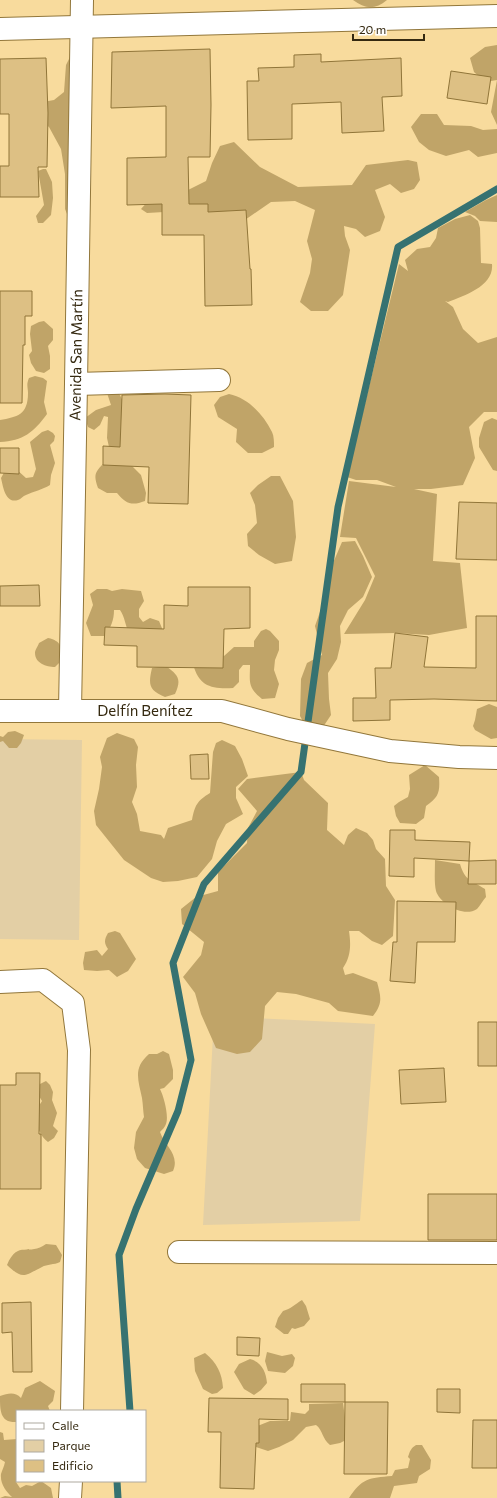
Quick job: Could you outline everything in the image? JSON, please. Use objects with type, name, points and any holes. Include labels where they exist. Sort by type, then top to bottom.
[{"type":"street","name":"Avenida San Martín","points":[[70,710],[82,0]]},
{"type":"street","points":[[0,28],[497,16]]},
{"type":"street","points":[[76,384],[219,380]]},
{"type":"street","name":"Delfín Benítez","points":[[0,711],[222,711],[288,729],[390,751],[460,757],[497,758]]},
{"type":"street","points":[[0,982],[43,980],[73,1003],[80,1050],[72,1410]]},
{"type":"street","points":[[179,1252],[497,1253]]},
{"type":"street","points":[[70,1498],[71,1482]]},
{"type":"green space","points":[[0,739],[82,740],[79,940],[0,939]]},
{"type":"green space","points":[[214,1016],[375,1024],[360,1221],[203,1225]]},
{"type":"shaded area","points":[[353,0],[387,0],[374,7],[366,7]]},
{"type":"shaded area","points":[[76,45],[90,52],[93,63],[87,98],[87,180],[90,210],[79,220],[69,219],[65,209],[65,174],[61,149],[49,127],[38,118],[43,102],[54,100],[64,92],[66,65]]},
{"type":"shaded area","points":[[497,45],[497,80],[485,82],[474,72],[470,58],[485,47]]},
{"type":"shaded area","points":[[497,80],[497,125],[491,112]]},
{"type":"shaded area","points":[[421,114],[437,114],[444,125],[471,126],[483,130],[497,129],[497,153],[478,157],[469,150],[446,156],[429,150],[419,142],[411,127]]},
{"type":"shaded area","points":[[234,142],[260,167],[298,187],[352,185],[366,165],[408,160],[417,162],[420,180],[414,189],[401,193],[390,184],[375,190],[385,217],[380,231],[365,237],[356,229],[344,226],[345,236],[350,250],[343,295],[328,311],[311,311],[300,302],[310,273],[312,259],[307,241],[315,210],[295,201],[271,202],[242,222],[164,212],[147,213],[141,209],[150,199],[186,191],[206,181],[220,146]]},
{"type":"shaded area","points":[[46,169],[52,182],[53,198],[51,215],[43,223],[38,223],[36,216],[44,205],[38,171]]},
{"type":"shaded area","points":[[497,195],[497,222],[480,221],[475,216],[465,212],[486,200]]},
{"type":"shaded area","points":[[470,215],[478,221],[480,228],[481,263],[492,264],[491,272],[488,278],[477,289],[448,302],[445,301],[453,307],[463,329],[478,343],[497,337],[497,412],[484,412],[469,427],[475,458],[463,485],[431,489],[414,489],[437,494],[433,561],[460,563],[467,628],[429,635],[395,633],[344,634],[365,600],[375,576],[356,538],[340,537],[349,481],[396,487],[377,480],[356,480],[347,477],[399,264],[408,271],[405,260],[417,249],[430,247],[436,238],[438,228],[455,219]]},
{"type":"shaded area","points":[[44,321],[53,329],[53,340],[48,346],[50,369],[44,373],[36,371],[31,363],[29,355],[32,351],[30,334],[31,326]]},
{"type":"shaded area","points":[[35,376],[43,378],[47,381],[44,402],[47,414],[32,431],[22,437],[15,440],[0,442],[0,420],[12,418],[24,410],[28,393],[28,380],[29,378]]},
{"type":"shaded area","points":[[116,391],[120,395],[123,402],[123,450],[109,447],[107,438],[108,417],[104,416],[100,425],[94,430],[88,427],[85,418],[96,410],[111,405],[107,393]]},
{"type":"shaded area","points":[[229,394],[249,403],[259,413],[272,432],[274,437],[274,447],[262,453],[248,453],[236,442],[237,429],[218,417],[214,405],[220,397]]},
{"type":"shaded area","points":[[492,418],[497,420],[497,471],[493,470],[479,447],[479,438],[484,422]]},
{"type":"shaded area","points":[[48,430],[55,436],[54,441],[50,445],[55,463],[51,475],[50,485],[25,495],[18,500],[14,501],[10,499],[5,494],[1,478],[6,469],[16,469],[26,478],[33,477],[36,469],[30,442],[42,432]]},
{"type":"shaded area","points":[[106,461],[132,466],[141,475],[146,493],[145,501],[133,504],[123,500],[117,493],[107,493],[98,488],[95,476],[99,468]]},
{"type":"shaded area","points":[[271,476],[280,476],[293,501],[296,537],[292,561],[275,564],[259,555],[248,546],[247,534],[257,523],[255,505],[250,493]]},
{"type":"shaded area","points":[[355,541],[372,577],[363,597],[348,610],[340,626],[341,642],[337,659],[328,673],[331,715],[323,727],[306,727],[300,716],[301,679],[307,663],[322,655],[315,626],[333,563],[342,542]]},
{"type":"shaded area","points":[[97,589],[107,589],[112,591],[122,589],[141,591],[144,601],[139,609],[139,617],[143,622],[150,618],[159,621],[164,633],[129,633],[120,610],[114,610],[112,624],[104,636],[91,636],[86,623],[93,605],[90,594]]},
{"type":"shaded area","points":[[266,629],[270,631],[279,641],[279,650],[275,660],[274,670],[279,684],[275,698],[262,699],[257,695],[250,684],[250,665],[243,665],[239,670],[239,682],[233,688],[213,687],[207,685],[199,678],[193,664],[214,653],[224,656],[234,647],[254,647],[254,641],[261,631]]},
{"type":"shaded area","points":[[48,638],[56,641],[61,648],[62,660],[55,667],[42,664],[35,656],[39,643]]},
{"type":"shaded area","points":[[166,666],[178,678],[178,685],[175,694],[165,697],[153,689],[150,679],[152,668]]},
{"type":"shaded area","points":[[489,704],[497,707],[497,738],[491,739],[475,730],[473,726],[477,709]]},
{"type":"shaded area","points":[[15,731],[24,735],[17,748],[9,748],[3,741],[0,742],[0,736],[3,737],[8,732]]},
{"type":"shaded area","points":[[117,733],[134,739],[138,747],[136,765],[137,787],[132,802],[137,814],[140,831],[161,835],[164,839],[168,828],[192,820],[197,804],[202,798],[210,793],[213,752],[216,743],[222,740],[235,746],[242,759],[248,776],[236,787],[236,798],[243,814],[226,824],[217,841],[212,859],[197,877],[163,882],[151,878],[124,860],[96,825],[94,811],[102,767],[100,757],[107,738]]},
{"type":"shaded area","points":[[425,765],[439,777],[438,794],[434,800],[426,806],[424,818],[416,824],[400,823],[396,816],[394,806],[408,797],[410,789],[409,775]]},
{"type":"shaded area","points":[[301,772],[304,780],[328,803],[327,830],[344,845],[348,835],[356,828],[367,833],[373,840],[376,849],[385,859],[386,886],[395,900],[393,936],[382,945],[372,941],[359,931],[349,931],[350,950],[348,959],[343,968],[345,975],[353,973],[377,982],[380,1003],[373,1016],[338,1011],[329,1003],[296,994],[277,992],[265,1006],[262,1039],[250,1052],[237,1054],[216,1048],[201,1014],[195,993],[183,977],[201,955],[204,942],[182,924],[181,909],[196,897],[218,891],[218,872],[247,843],[248,828],[257,811],[238,789],[247,779]]},
{"type":"shaded area","points":[[435,860],[460,864],[466,877],[485,889],[486,897],[477,909],[466,912],[459,911],[442,901],[436,891]]},
{"type":"shaded area","points":[[115,931],[120,933],[136,959],[128,971],[117,977],[109,970],[84,970],[83,963],[85,952],[97,950],[102,956],[108,949],[105,940],[108,933]]},
{"type":"shaded area","points":[[163,1051],[169,1054],[173,1070],[173,1079],[164,1088],[160,1089],[164,1101],[167,1121],[166,1125],[160,1132],[175,1160],[173,1171],[164,1174],[145,1168],[137,1159],[134,1148],[136,1132],[144,1117],[138,1079],[139,1069],[144,1059],[149,1054],[157,1054]]},
{"type":"shaded area","points":[[46,1081],[50,1085],[53,1092],[52,1100],[57,1113],[53,1126],[58,1131],[54,1138],[48,1142],[42,1136],[38,1128],[36,1118],[37,1109],[42,1101],[39,1096],[38,1085]]},
{"type":"shaded area","points":[[46,1244],[56,1245],[62,1255],[60,1262],[44,1266],[24,1275],[20,1275],[7,1265],[11,1257],[20,1250],[40,1248]]},
{"type":"shaded area","points":[[302,1300],[306,1306],[310,1319],[304,1326],[295,1329],[292,1328],[288,1334],[284,1334],[275,1327],[278,1318],[283,1311],[291,1308]]},
{"type":"shaded area","points":[[267,1352],[282,1356],[292,1354],[295,1358],[293,1366],[285,1373],[268,1371],[265,1361]]},
{"type":"shaded area","points":[[205,1353],[216,1365],[221,1378],[223,1388],[217,1393],[212,1394],[203,1389],[195,1371],[194,1358]]},
{"type":"shaded area","points":[[250,1359],[258,1362],[263,1368],[267,1383],[254,1395],[244,1389],[234,1372],[239,1364]]},
{"type":"shaded area","points":[[40,1381],[55,1391],[53,1401],[48,1406],[50,1410],[16,1410],[16,1422],[11,1422],[2,1415],[0,1396],[12,1394],[21,1398],[25,1388]]},
{"type":"shaded area","points":[[343,1403],[347,1432],[346,1440],[330,1445],[327,1443],[320,1429],[316,1425],[306,1427],[293,1440],[279,1447],[268,1451],[256,1447],[255,1427],[270,1421],[290,1421],[291,1412],[305,1414],[309,1410],[309,1404]]},
{"type":"shaded area","points":[[0,1432],[3,1433],[4,1440],[16,1439],[16,1482],[20,1488],[26,1485],[32,1486],[42,1482],[51,1488],[53,1498],[0,1498],[5,1496],[12,1497],[1,1481],[1,1474],[5,1462],[0,1459]]},
{"type":"shaded area","points":[[416,1445],[422,1445],[431,1460],[430,1469],[419,1476],[417,1483],[394,1486],[390,1498],[349,1498],[358,1486],[367,1480],[377,1477],[392,1476],[395,1470],[408,1468],[410,1459],[408,1457],[410,1451]]},
{"type":"building","points":[[210,49],[210,157],[188,157],[189,204],[208,204],[208,212],[246,210],[251,269],[252,305],[205,306],[204,235],[162,235],[162,204],[127,205],[127,158],[166,157],[166,106],[111,108],[112,52]]},
{"type":"building","points":[[321,54],[321,62],[401,58],[402,96],[382,97],[384,131],[342,133],[341,102],[292,104],[292,139],[248,140],[247,81],[259,81],[258,68],[294,67],[294,55]]},
{"type":"building","points":[[46,58],[48,113],[47,167],[38,167],[39,197],[0,197],[0,166],[9,166],[9,114],[0,114],[0,59]]},
{"type":"building","points":[[451,71],[491,77],[487,104],[447,98]]},
{"type":"building","points":[[0,291],[32,291],[32,316],[25,316],[22,403],[0,403]]},
{"type":"building","points":[[122,395],[191,395],[188,504],[148,503],[149,467],[103,465],[103,446],[120,447]]},
{"type":"building","points":[[0,448],[19,448],[19,474],[0,473]]},
{"type":"building","points":[[459,502],[497,503],[497,560],[456,559]]},
{"type":"building","points":[[39,585],[40,606],[0,606],[0,586]]},
{"type":"building","points":[[188,587],[250,587],[250,628],[224,629],[223,668],[137,667],[137,646],[104,645],[105,627],[164,629],[164,605],[188,606]]},
{"type":"building","points":[[476,616],[497,616],[497,701],[434,699],[390,700],[390,720],[353,721],[353,698],[376,698],[375,668],[391,668],[395,633],[428,637],[424,667],[476,668]]},
{"type":"building","points":[[208,754],[209,779],[191,779],[190,755]]},
{"type":"building","points":[[390,830],[415,830],[415,840],[470,842],[469,861],[414,858],[414,877],[389,876]]},
{"type":"building","points":[[496,860],[496,884],[468,884],[469,861]]},
{"type":"building","points":[[397,901],[456,902],[455,942],[417,942],[415,983],[390,981],[393,942],[397,942]]},
{"type":"building","points":[[478,1022],[497,1022],[497,1066],[478,1066]]},
{"type":"building","points":[[444,1068],[446,1102],[401,1104],[399,1070]]},
{"type":"building","points":[[16,1073],[40,1073],[39,1134],[41,1134],[41,1189],[0,1189],[0,1085],[16,1085]]},
{"type":"building","points":[[428,1194],[497,1194],[497,1240],[428,1240]]},
{"type":"building","points":[[31,1302],[32,1372],[13,1372],[12,1332],[2,1333],[2,1303]]},
{"type":"building","points":[[237,1337],[260,1338],[259,1356],[237,1355]]},
{"type":"building","points":[[301,1384],[345,1384],[345,1402],[301,1402]]},
{"type":"building","points":[[437,1389],[460,1389],[460,1413],[437,1412]]},
{"type":"building","points":[[209,1398],[288,1399],[288,1420],[259,1419],[259,1443],[256,1443],[254,1489],[220,1488],[221,1432],[208,1432]]},
{"type":"building","points":[[345,1402],[388,1402],[387,1474],[344,1474]]},
{"type":"building","points":[[473,1420],[497,1420],[497,1468],[472,1468]]},
{"type":"waterway","points":[[130,1410],[119,1255],[136,1209],[178,1111],[191,1060],[173,963],[204,884],[301,772],[338,507],[398,247],[497,189]]},
{"type":"waterway","points":[[117,1482],[118,1498]]}]
